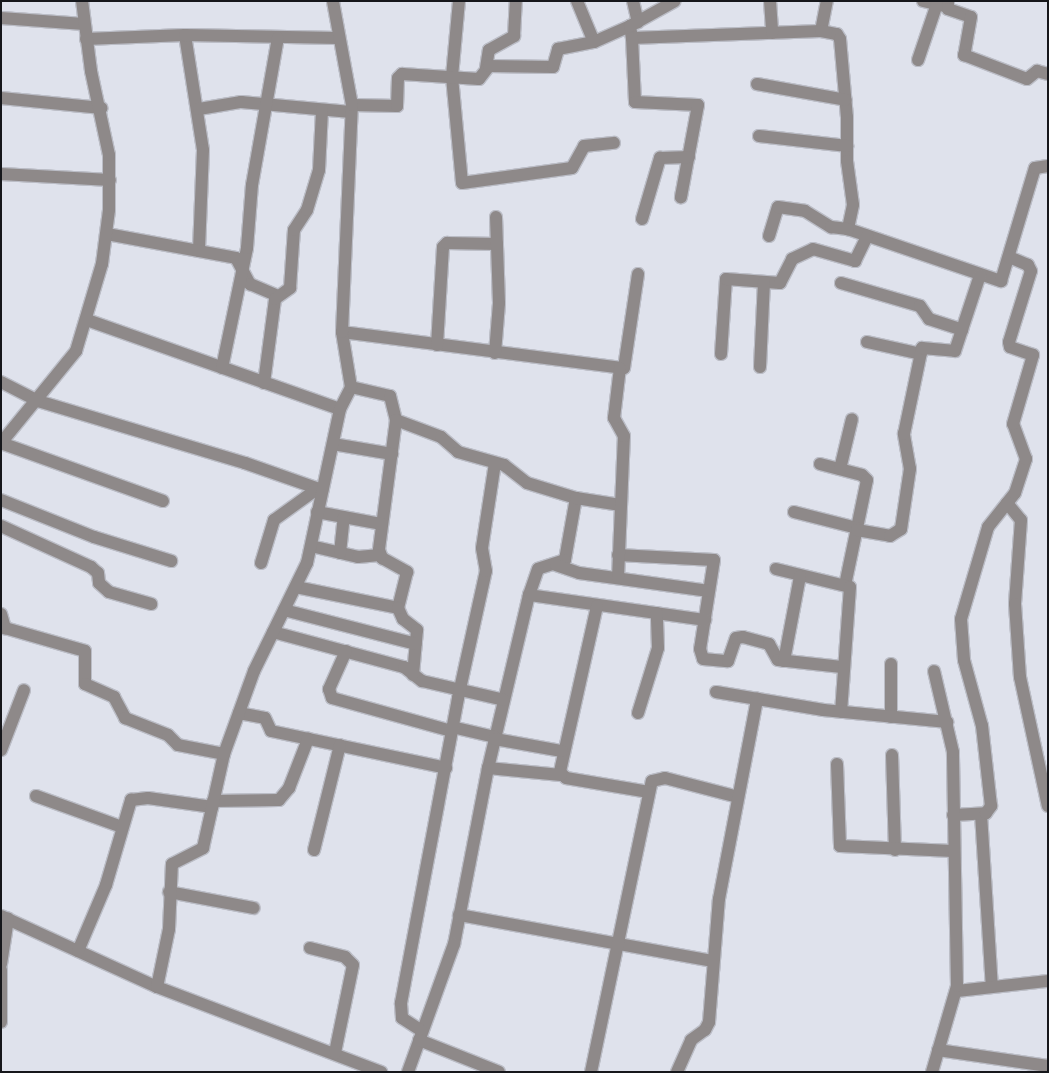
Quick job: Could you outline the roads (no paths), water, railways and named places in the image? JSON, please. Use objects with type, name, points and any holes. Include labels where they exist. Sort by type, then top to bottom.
[{"type":"street","points":[[82,1],[86,39],[102,108],[110,180],[107,234],[88,320],[68,365],[1,443],[163,501]]},
{"type":"street","points":[[157,987],[169,929],[169,892],[172,864],[203,848],[224,754],[273,632],[296,587],[311,546],[320,490],[340,409],[351,386],[342,332],[351,188],[351,109],[333,1]]},
{"type":"street","points":[[459,1],[452,77],[464,184],[572,168],[584,146],[614,143]]},
{"type":"street","points":[[200,109],[265,103],[322,110],[397,106],[398,78],[402,74],[479,79],[486,68],[489,50],[514,36],[516,1]]},
{"type":"street","points":[[577,1],[594,42]]},
{"type":"street","points":[[633,1],[635,102],[698,103],[681,197]]},
{"type":"street","points":[[486,68],[555,67],[558,49],[594,42],[633,29],[675,1]]},
{"type":"street","points":[[770,1],[772,33]]},
{"type":"street","points":[[822,32],[827,1]]},
{"type":"street","points":[[923,1],[944,4],[971,17],[964,55],[1027,79],[1037,71],[1048,74]]},
{"type":"street","points":[[918,60],[944,4]]},
{"type":"street","points":[[1,18],[84,24]]},
{"type":"street","points":[[633,29],[772,33],[822,32],[839,36],[846,100],[847,146],[853,205],[848,229]]},
{"type":"street","points":[[86,39],[185,36],[338,38]]},
{"type":"street","points":[[185,36],[200,109],[203,182],[199,251]]},
{"type":"street","points":[[222,368],[242,263],[247,248],[252,185],[278,38]]},
{"type":"street","points":[[757,84],[846,100]]},
{"type":"street","points":[[1,98],[102,108]]},
{"type":"street","points":[[264,383],[276,295],[291,284],[294,230],[307,210],[319,170],[322,110]]},
{"type":"street","points":[[760,136],[847,146]]},
{"type":"street","points":[[642,219],[660,158],[689,157]]},
{"type":"street","points":[[769,236],[778,207],[805,210],[831,227],[848,229],[1001,281],[1035,168],[1048,166]]},
{"type":"street","points":[[1,174],[110,180]]},
{"type":"street","points":[[495,353],[496,217]]},
{"type":"street","points":[[107,234],[236,258],[242,263],[250,284],[276,295]]},
{"type":"street","points":[[721,354],[726,278],[780,283],[792,259],[810,250],[855,260],[867,236]]},
{"type":"street","points":[[437,345],[443,247],[447,243],[497,244]]},
{"type":"street","points":[[953,814],[981,814],[991,806],[990,781],[982,726],[964,660],[961,619],[988,527],[1007,503],[1024,468],[1026,450],[1013,424],[1033,359],[1031,354],[1009,345],[1031,271],[1028,265],[1009,257]]},
{"type":"street","points":[[342,332],[620,368],[627,364],[628,327],[638,274]]},
{"type":"street","points":[[794,512],[890,536],[901,529],[910,469],[904,434],[921,354],[924,346],[954,352],[980,275]]},
{"type":"street","points":[[760,367],[764,282]]},
{"type":"street","points":[[841,283],[920,306],[929,319],[962,330]]},
{"type":"street","points":[[88,320],[340,409]]},
{"type":"street","points":[[867,342],[921,354]]},
{"type":"street","points":[[618,578],[624,436],[614,423],[620,368]]},
{"type":"street","points":[[1,382],[38,401],[245,463],[320,490]]},
{"type":"street","points":[[351,386],[390,396],[396,420],[382,524],[380,555]]},
{"type":"street","points":[[840,469],[852,419]]},
{"type":"street","points":[[396,420],[441,437],[462,454],[508,467],[534,486],[576,498],[620,505]]},
{"type":"street","points":[[332,444],[392,454]]},
{"type":"street","points":[[495,463],[482,548],[486,571],[459,690],[400,1014],[405,1022],[421,1035],[499,1072]]},
{"type":"street","points":[[820,464],[840,469],[868,480],[845,584],[851,595],[842,666],[841,712]]},
{"type":"street","points":[[261,563],[274,520],[320,490]]},
{"type":"street","points":[[556,565],[567,556],[576,498]]},
{"type":"street","points":[[1,500],[94,537],[171,561]]},
{"type":"street","points":[[1007,503],[1021,520],[1015,604],[1020,677],[1048,806]]},
{"type":"street","points":[[317,512],[382,524]]},
{"type":"street","points":[[340,553],[344,517]]},
{"type":"street","points":[[1,526],[91,567],[98,573],[99,583],[109,592],[151,604]]},
{"type":"street","points":[[311,546],[364,558],[380,555],[407,572],[398,608],[403,619],[415,626],[416,644],[413,675]]},
{"type":"street","points":[[618,555],[713,559],[710,591],[700,649],[703,659],[728,661],[738,637],[769,644],[774,658],[784,661],[842,666]]},
{"type":"street","points":[[408,1072],[454,944],[488,768],[529,594],[538,569],[556,565],[618,578],[710,591]]},
{"type":"street","points":[[776,570],[845,584]]},
{"type":"street","points":[[784,661],[800,576]]},
{"type":"street","points":[[296,587],[398,608]]},
{"type":"street","points":[[529,594],[597,606],[705,620]]},
{"type":"street","points":[[561,775],[562,751],[597,606]]},
{"type":"street","points":[[284,610],[416,644]]},
{"type":"street","points":[[1,614],[5,628],[85,651],[85,684],[114,697],[125,718],[168,735],[178,745],[224,754]]},
{"type":"street","points":[[638,713],[658,648],[657,614]]},
{"type":"street","points":[[273,632],[404,668],[413,675],[459,690],[504,700]]},
{"type":"street","points":[[346,651],[328,689],[332,698],[452,729],[562,751]]},
{"type":"street","points":[[891,664],[891,717]]},
{"type":"street","points":[[932,1072],[957,991],[953,752],[934,671]]},
{"type":"street","points":[[1,750],[24,690]]},
{"type":"street","points":[[716,692],[841,712],[947,722]]},
{"type":"street","points":[[677,1072],[691,1040],[708,1026],[721,885],[757,699]]},
{"type":"street","points":[[239,713],[265,718],[271,731],[446,768]]},
{"type":"street","points":[[78,951],[106,885],[129,804],[135,797],[212,804],[279,800],[289,788],[308,739]]},
{"type":"street","points":[[314,850],[340,745]]},
{"type":"street","points":[[892,755],[895,850]]},
{"type":"street","points":[[837,764],[840,846],[895,850],[954,851]]},
{"type":"street","points":[[488,768],[561,775],[649,792]]},
{"type":"street","points":[[590,1072],[619,945],[652,781],[658,777],[738,797]]},
{"type":"street","points":[[36,796],[122,827]]},
{"type":"street","points":[[981,814],[992,987]]},
{"type":"street","points":[[169,892],[254,908]]},
{"type":"street","points":[[459,915],[713,961]]},
{"type":"street","points":[[1,964],[4,918],[157,987],[335,1053],[378,1071]]},
{"type":"street","points":[[310,948],[345,958],[353,965],[335,1053]]},
{"type":"street","points":[[1,970],[1,1022]]},
{"type":"street","points":[[957,991],[1048,981]]},
{"type":"street","points":[[938,1050],[1048,1066]]}]
